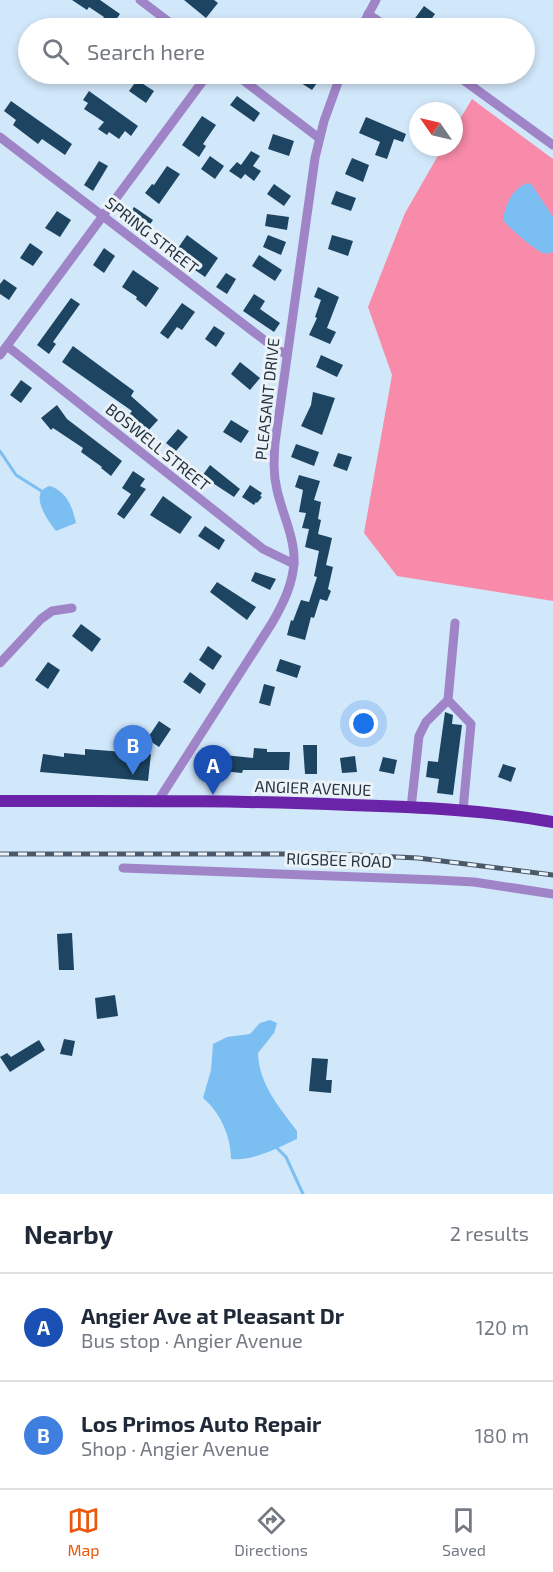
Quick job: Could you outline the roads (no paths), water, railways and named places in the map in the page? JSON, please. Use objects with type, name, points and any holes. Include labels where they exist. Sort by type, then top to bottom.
[{"type":"main road","name":"ANGIER AVENUE","points":[[0,801],[310,803],[463,810],[553,822]]},
{"type":"street","points":[[140,0],[164,18]]},
{"type":"street","points":[[366,18],[376,0]]},
{"type":"street","points":[[368,14],[374,18]]},
{"type":"street","points":[[0,355],[201,84]]},
{"type":"street","points":[[248,84],[319,138]]},
{"type":"street","name":"PLEASANT DRIVE","points":[[158,801],[280,608],[290,584],[294,564],[292,544],[274,475],[275,443],[311,179],[319,138],[338,84]]},
{"type":"street","points":[[469,84],[553,145]]},
{"type":"street","name":"SPRING STREET","points":[[0,137],[272,346],[287,355]]},
{"type":"street","name":"BOSWELL STREET","points":[[7,346],[263,549],[294,564]]},
{"type":"street","points":[[0,663],[52,611],[72,608]]},
{"type":"street","points":[[411,808],[419,736],[426,722],[448,700],[455,623]]},
{"type":"street","points":[[448,700],[471,724],[463,810]]},
{"type":"street","name":"RIGSBEE ROAD","points":[[123,868],[437,880],[553,894]]},
{"type":"water","points":[[528,183],[532,185],[553,217],[553,252],[539,251],[503,220],[510,198],[522,185]]},
{"type":"water","points":[[50,486],[61,492],[68,500],[76,523],[56,531],[41,507],[40,500],[43,489]]},
{"type":"water","points":[[270,1020],[277,1023],[274,1033],[258,1053],[259,1064],[271,1095],[297,1131],[297,1139],[257,1156],[231,1159],[227,1133],[215,1110],[203,1098],[211,1070],[213,1044],[227,1037],[250,1034],[260,1023]]},
{"type":"waterway","points":[[0,451],[16,475],[43,492]]},
{"type":"waterway","points":[[276,1147],[286,1157],[303,1194]]},
{"type":"railway","points":[[0,854],[332,854],[418,858],[553,875]]},
{"type":"place","name":"Los Primos Auto Repair","points":[[133,775]]},
{"type":"place","name":"Angier Ave at Pleasant Dr","points":[[213,795]]}]
